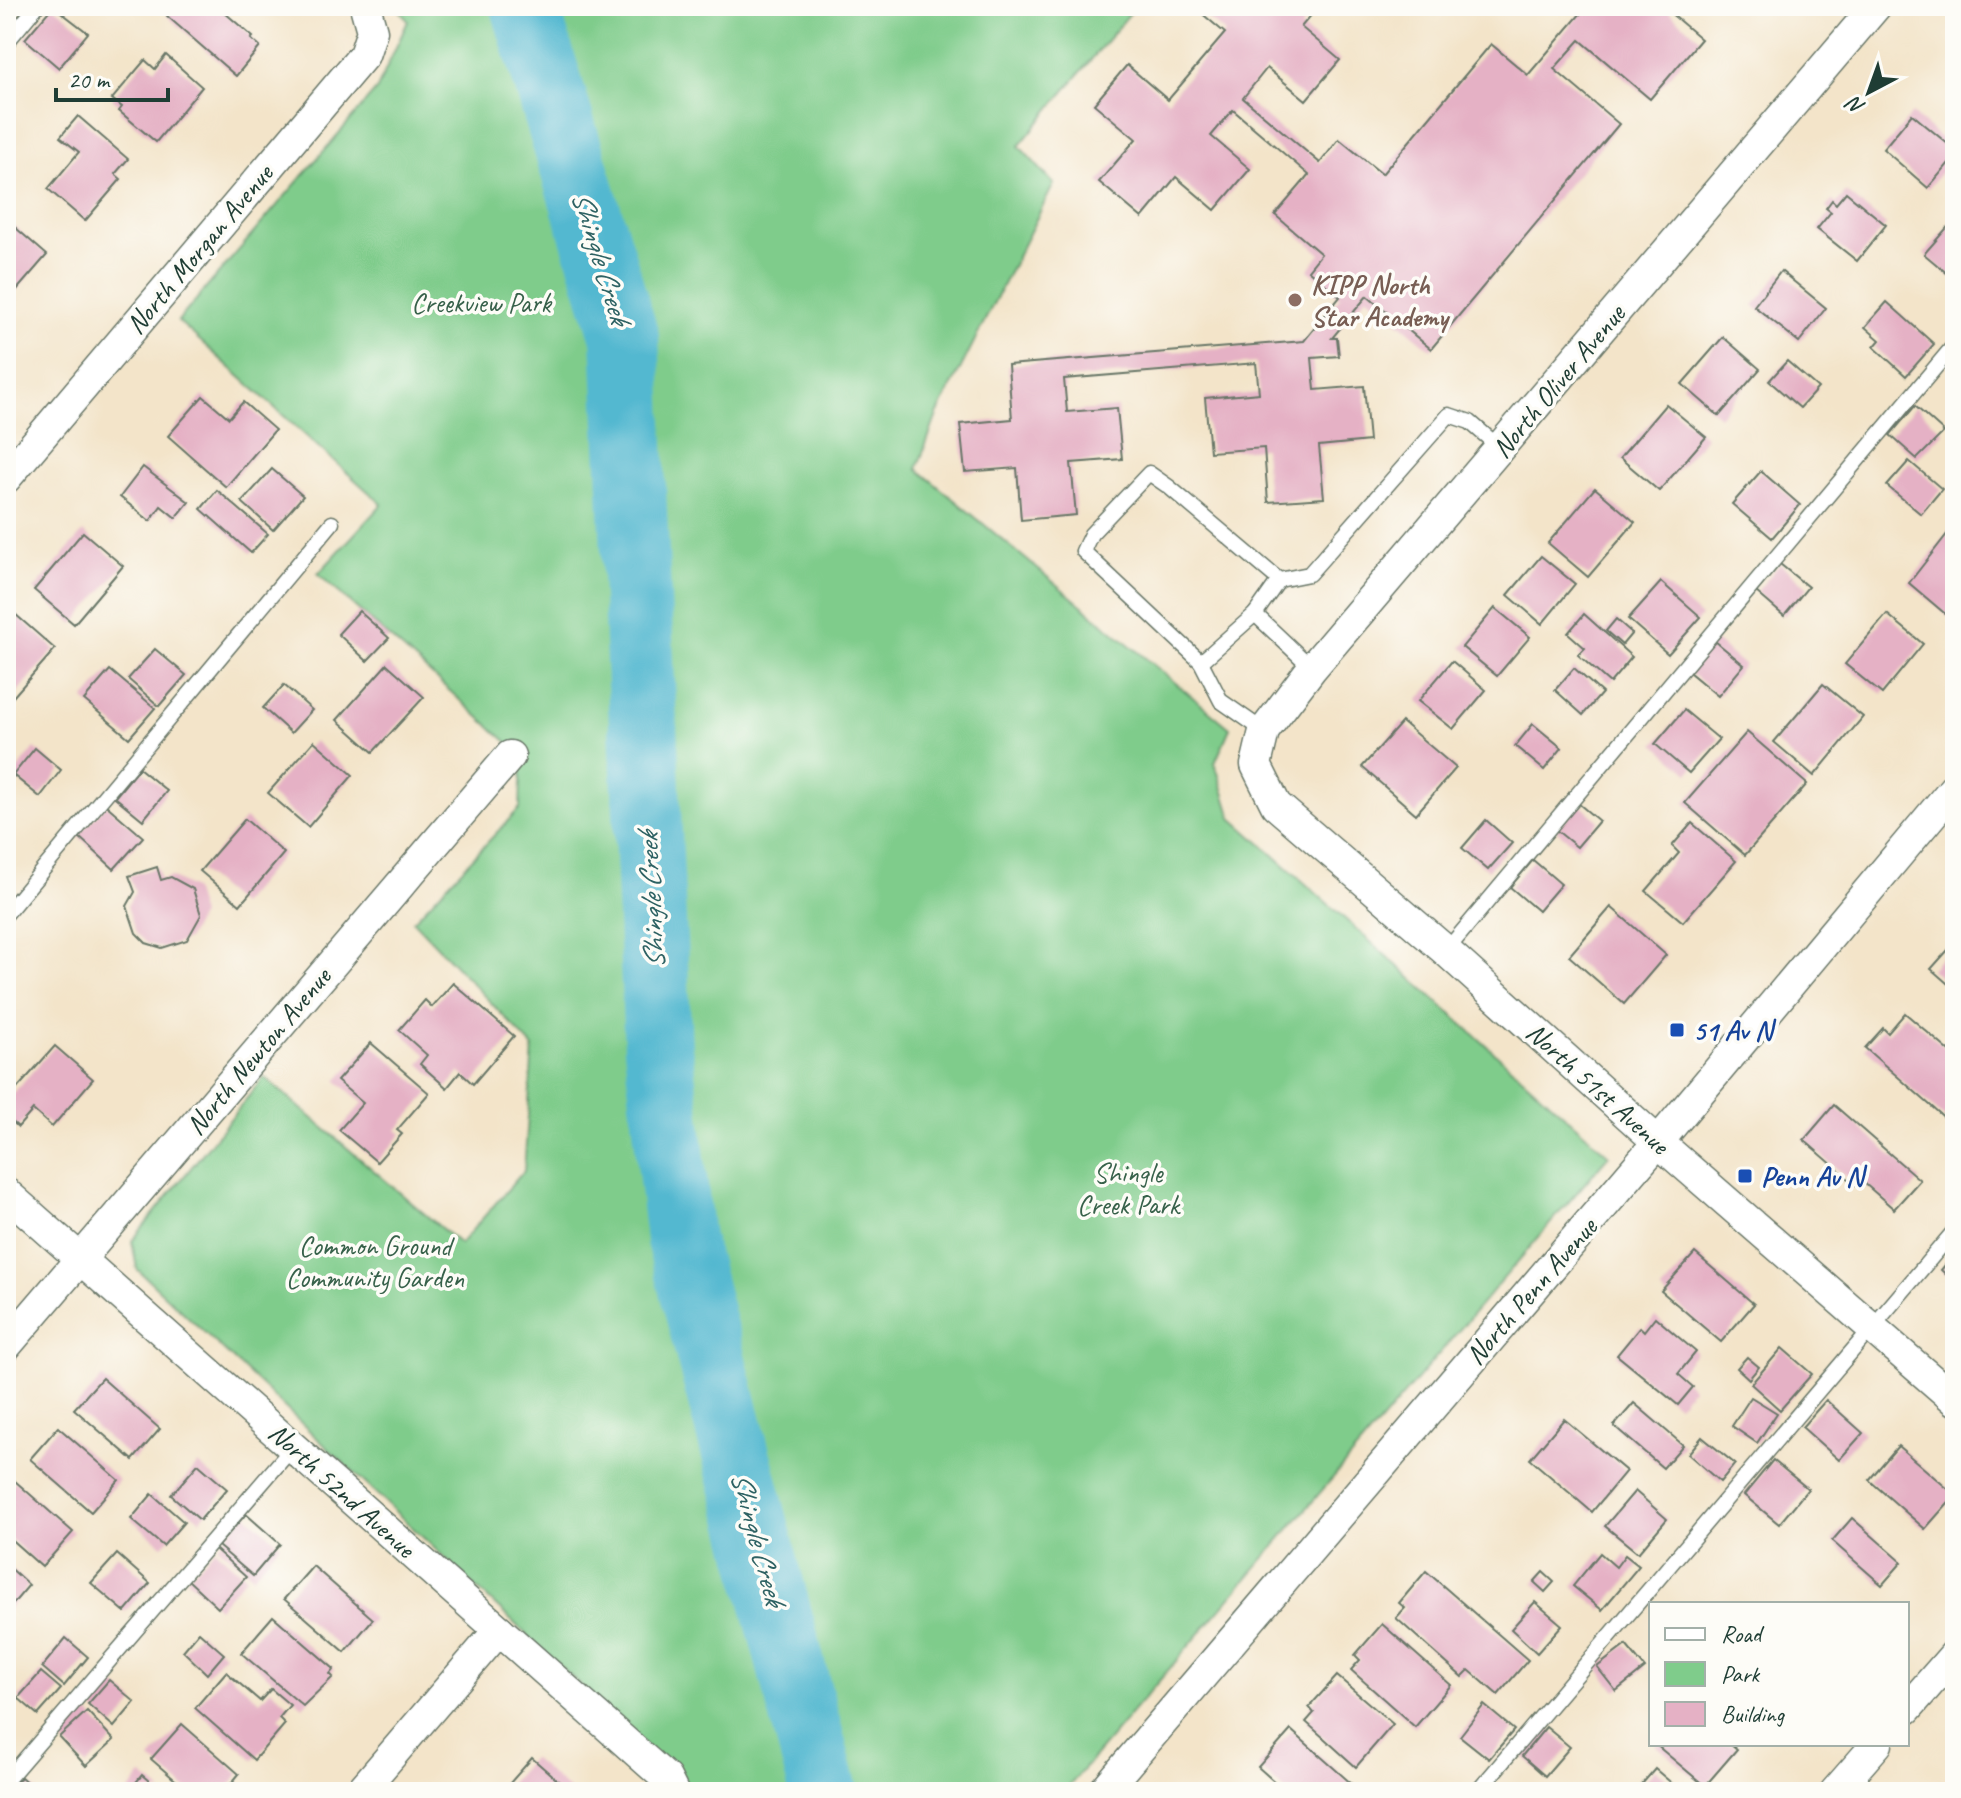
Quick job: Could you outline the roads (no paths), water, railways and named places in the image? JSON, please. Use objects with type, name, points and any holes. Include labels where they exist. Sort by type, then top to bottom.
[{"type":"street","name":"North Oliver Avenue","points":[[1256,765],[1264,731],[1312,668],[1876,6]]},
{"type":"street","name":"North Morgan Avenue","points":[[6,478],[364,55],[372,31],[367,9]]},
{"type":"street","name":"North Newton Avenue","points":[[6,1346],[510,756]]},
{"type":"street","name":"North 51st Avenue","points":[[1256,765],[1276,805],[1955,1400]]},
{"type":"street","name":"North Penn Avenue","points":[[1103,1792],[1658,1142],[1955,787]]},
{"type":"street","name":"North 52nd Avenue","points":[[6,1193],[666,1778],[673,1792]]},
{"type":"street","points":[[360,1792],[499,1630]]},
{"type":"street","points":[[1909,1707],[1955,1654]]},
{"type":"street","points":[[1835,1792],[1875,1746]]},
{"type":"lane","points":[[6,43],[37,6]]},
{"type":"lane","points":[[1446,951],[1955,344]]},
{"type":"lane","points":[[1201,662],[1255,614],[1279,580],[1309,574],[1449,415],[1470,422],[1501,449]]},
{"type":"lane","points":[[1264,731],[1221,701],[1201,662],[1083,551],[1091,534],[1149,473],[1279,580]]},
{"type":"lane","points":[[6,914],[332,523]]},
{"type":"lane","points":[[1255,614],[1312,668]]},
{"type":"lane","points":[[1477,1792],[1955,1230]]},
{"type":"lane","points":[[6,1781],[293,1447]]},
{"type":"waterway","name":"Shingle Creek","points":[[525,6],[625,337],[658,1048],[680,1239],[824,1792]]},
{"type":"place","name":"KIPP North Star Academy","points":[[1295,300]]},
{"type":"place","name":"51 Av N","points":[[1677,1030]]},
{"type":"place","name":"Penn Av N","points":[[1745,1176]]},
{"type":"park label","name":"Creekview Park","points":[[481,302]]},
{"type":"park label","name":"Shingle Creek Park","points":[[1128,1188]]},
{"type":"park label","name":"Common Ground Community Garden","points":[[375,1261]]}]
